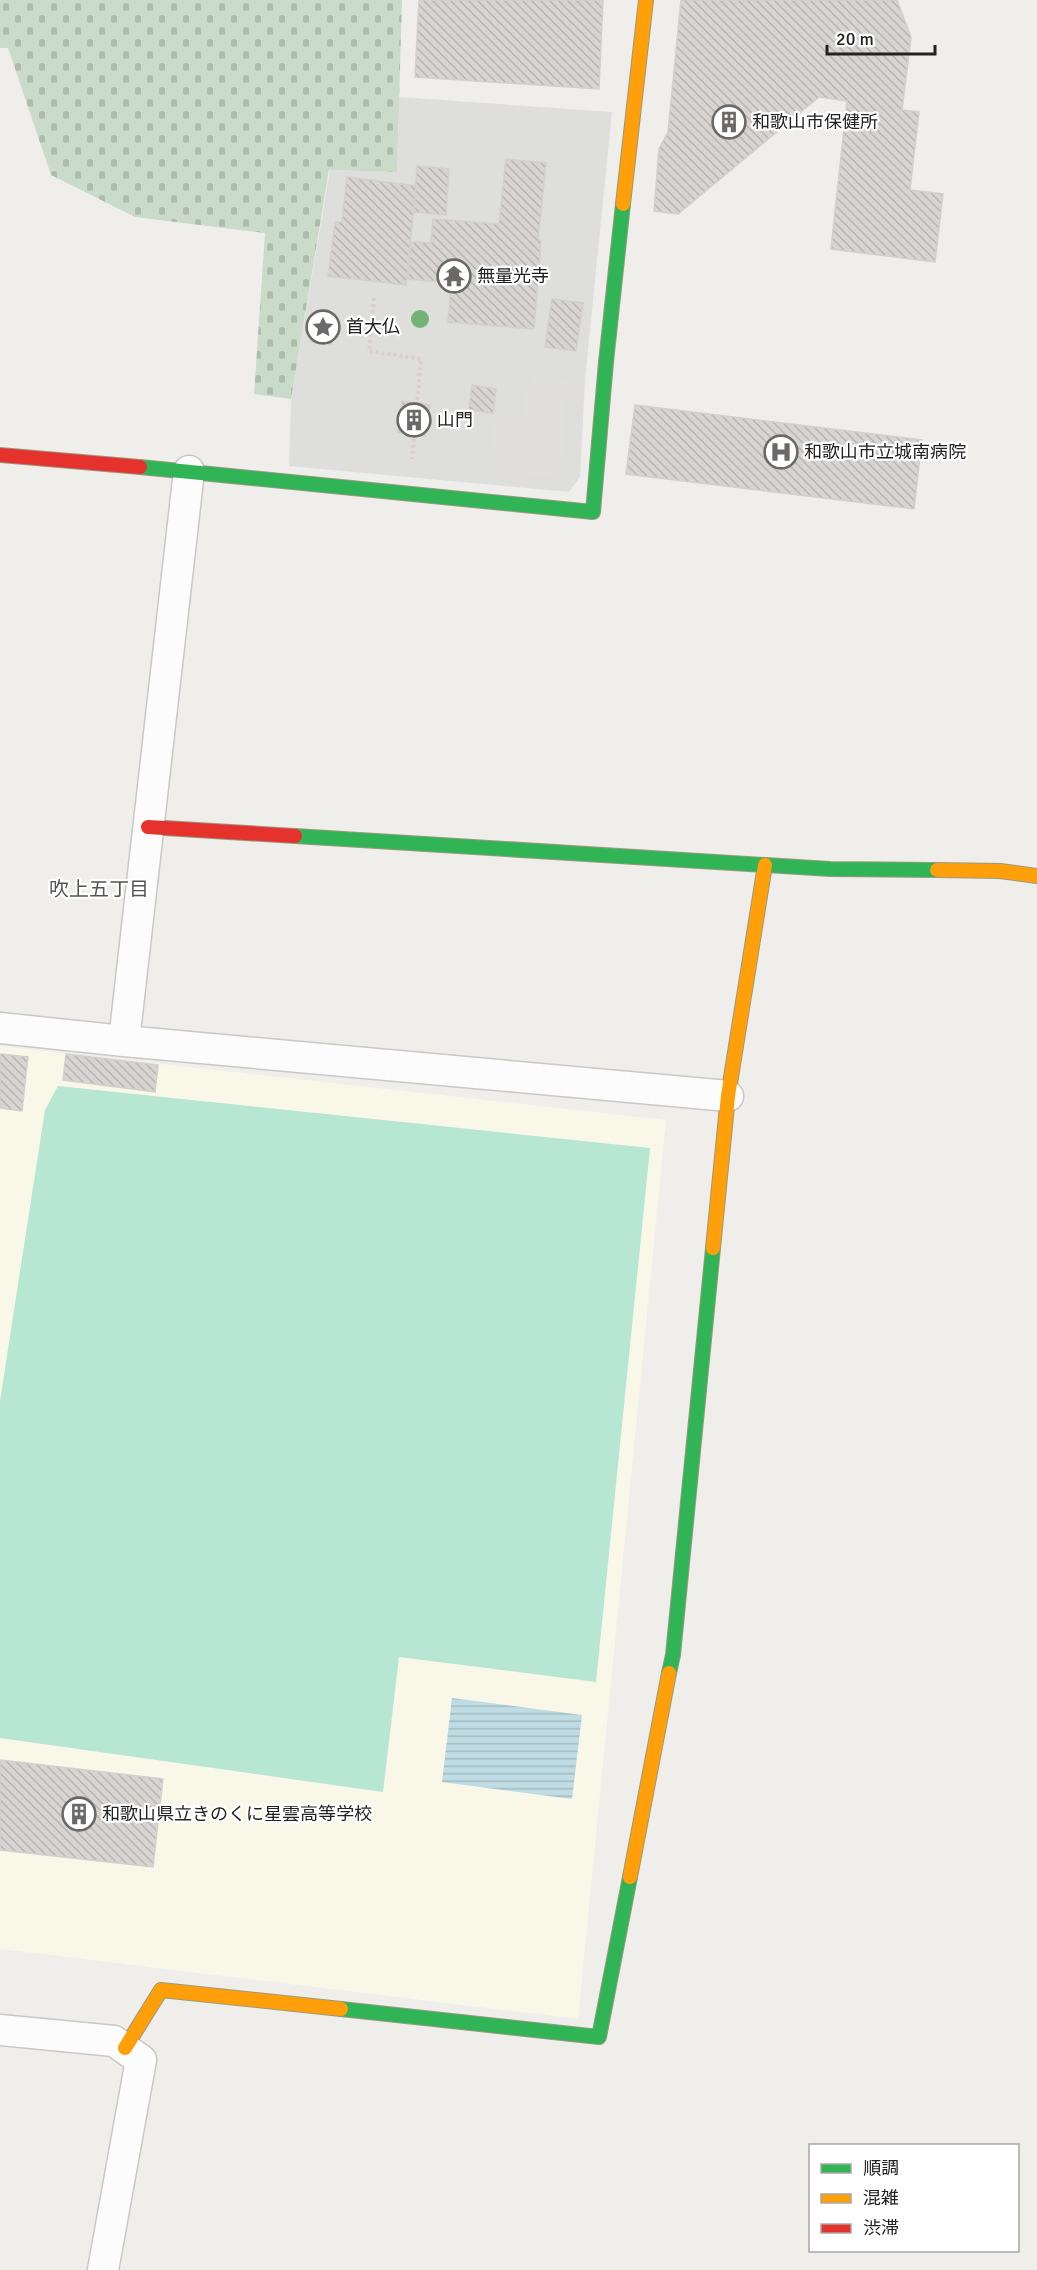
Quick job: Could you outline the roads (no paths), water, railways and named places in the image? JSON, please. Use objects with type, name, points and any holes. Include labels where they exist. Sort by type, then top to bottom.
[{"type":"street","points":[[0,455],[189,471],[593,512],[606,362],[646,0]]},
{"type":"street","points":[[124,1041],[189,471]]},
{"type":"street","points":[[148,827],[830,869],[1000,871],[1037,876]]},
{"type":"street","points":[[124,2048],[161,1990],[599,2037],[673,1655],[728,1096],[765,865]]},
{"type":"street","points":[[0,1028],[728,1096]]},
{"type":"street","points":[[0,2030],[114,2041],[141,2060],[103,2270]]},
{"type":"water","points":[[452,1698],[582,1715],[572,1799],[442,1782]]},
{"type":"place","name":"和歌山市保健所","points":[[729,122]]},
{"type":"place","name":"無量光寺","points":[[454,276]]},
{"type":"place","name":"首大仏","points":[[323,327]]},
{"type":"place","name":"山門","points":[[414,420]]},
{"type":"place","name":"和歌山市立城南病院","points":[[781,452]]},
{"type":"place","name":"和歌山県立きのくに星雲高等学校","points":[[79,1814]]},
{"type":"district","name":"吹上五丁目","points":[[99,889]]}]
